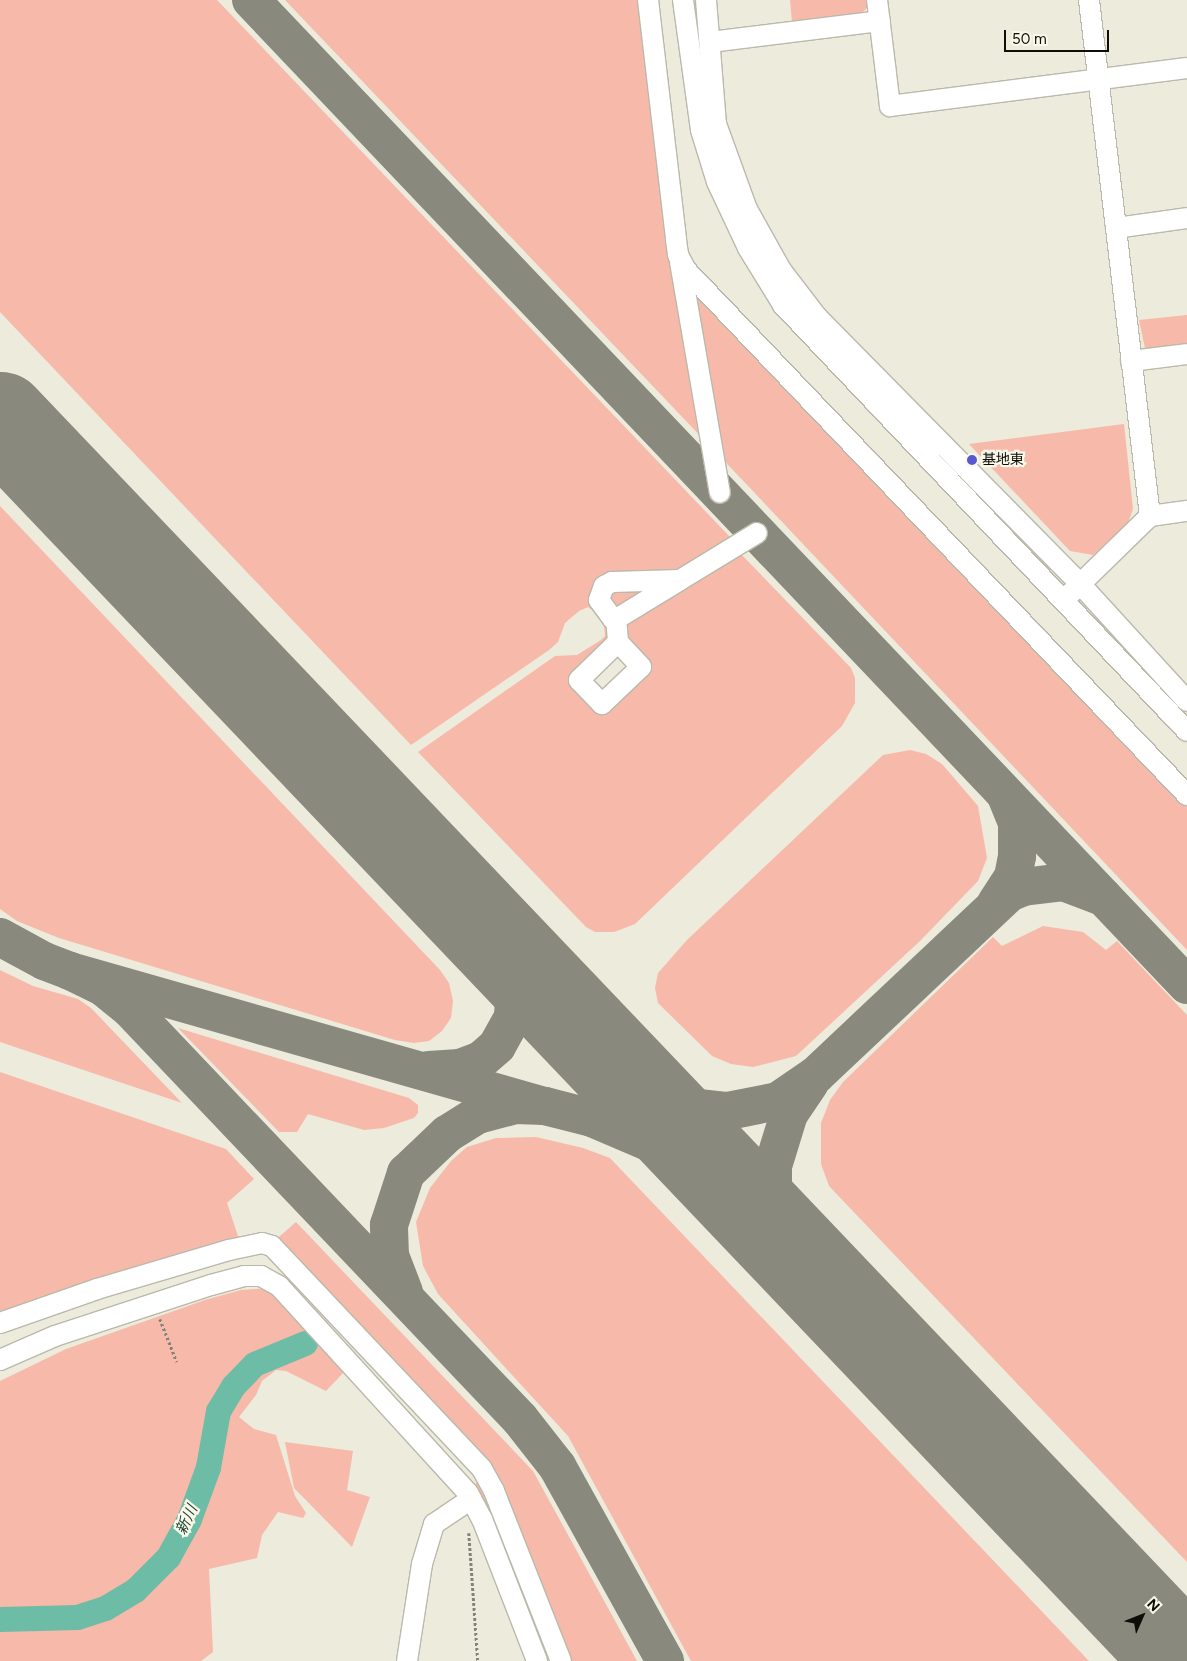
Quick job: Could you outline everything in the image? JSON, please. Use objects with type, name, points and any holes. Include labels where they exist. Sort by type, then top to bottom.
[{"type":"street","points":[[648,0],[678,255],[720,493]]},
{"type":"street","points":[[683,0],[701,130],[717,182],[748,248],[783,305],[1187,731]]},
{"type":"street","points":[[706,0],[716,124],[747,209],[780,270],[817,317],[1080,585],[1187,702]]},
{"type":"street","points":[[877,0],[890,106],[1187,68]]},
{"type":"street","points":[[1089,0],[1150,516]]},
{"type":"street","points":[[710,42],[880,21]]},
{"type":"street","points":[[1116,228],[1187,218]]},
{"type":"street","points":[[678,255],[699,284],[1187,795]]},
{"type":"street","points":[[1131,361],[1187,354]]},
{"type":"street","points":[[1063,600],[1150,516],[1187,511]]},
{"type":"street","points":[[616,618],[757,532]]},
{"type":"street","points":[[616,618],[604,611],[599,600],[604,586],[623,579],[680,580]]},
{"type":"street","points":[[616,618],[618,642]]},
{"type":"street","points":[[0,1323],[97,1289],[229,1250],[262,1243],[272,1246],[482,1470],[494,1491],[561,1661]]},
{"type":"street","points":[[0,1360],[55,1336],[244,1276],[261,1276],[279,1286],[467,1502],[537,1661]]},
{"type":"street","points":[[407,1661],[422,1564],[434,1524],[467,1502]]},
{"type":"path","points":[[156,1303],[166,1340],[177,1362]]},
{"type":"path","points":[[467,1502],[478,1661]]},
{"type":"shaded area","points":[[0,0],[217,0],[730,537],[682,576],[611,578],[607,623],[609,640],[571,680],[600,710],[647,666],[629,646],[624,624],[741,554],[851,668],[855,678],[855,703],[842,726],[635,924],[614,932],[595,932],[586,927],[418,752],[555,656],[577,655],[601,640],[605,636],[604,626],[592,610],[588,607],[579,611],[565,623],[558,642],[549,650],[411,745],[0,312]]},
{"type":"shaded area","points":[[285,0],[638,0],[670,250],[707,443]]},
{"type":"shaded area","points":[[790,0],[867,0],[868,7],[859,16],[792,22]]},
{"type":"shaded area","points":[[698,294],[1187,800],[1187,950],[714,450],[694,297]]},
{"type":"shaded area","points":[[1187,315],[1187,347],[1152,351],[1145,348],[1139,320]]},
{"type":"shaded area","points":[[1124,424],[1133,509],[1128,523],[1093,555],[1070,551],[969,444]]},
{"type":"shaded area","points":[[0,506],[440,970],[449,983],[453,1001],[451,1018],[442,1031],[429,1041],[414,1043],[395,1040],[59,938],[17,921],[0,909]]},
{"type":"shaded area","points":[[662,584],[614,610],[607,591]]},
{"type":"shaded area","points":[[910,750],[926,754],[942,764],[978,806],[987,858],[978,881],[920,941],[796,1056],[753,1067],[731,1064],[712,1056],[658,1003],[655,988],[658,973],[687,940],[883,755]]},
{"type":"shaded area","points":[[1043,926],[1083,932],[1106,950],[1117,941],[1187,1015],[1187,1562],[829,1186],[821,1164],[821,1123],[830,1100],[843,1082],[993,937],[1002,946]]},
{"type":"shaded area","points":[[0,970],[33,986],[78,999],[91,1008],[182,1103],[0,1042]]},
{"type":"shaded area","points":[[178,1028],[409,1098],[418,1105],[418,1113],[414,1118],[384,1128],[364,1130],[308,1114],[297,1132],[279,1132]]},
{"type":"shaded area","points":[[0,1072],[226,1149],[254,1179],[227,1203],[240,1242],[0,1317]]},
{"type":"shaded area","points":[[536,1137],[583,1148],[610,1158],[1089,1661],[691,1661],[568,1436],[438,1294],[423,1266],[416,1222],[430,1188],[451,1161],[467,1147],[496,1138]]},
{"type":"shaded area","points":[[296,1222],[533,1471],[637,1661],[551,1661],[475,1485],[487,1466],[278,1244],[279,1237]]},
{"type":"shaded area","points":[[270,1288],[345,1371],[326,1391],[286,1371],[276,1370],[262,1381],[256,1395],[239,1417],[254,1429],[276,1435],[295,1496],[306,1513],[303,1518],[278,1512],[262,1535],[257,1558],[209,1569],[213,1652],[201,1661],[0,1661],[0,1381],[66,1349],[205,1300],[241,1290]]},
{"type":"shaded area","points":[[285,1442],[353,1451],[347,1490],[370,1497],[352,1547],[294,1488]]},
{"type":"waterway","name":"新川","points":[[0,1619],[77,1617],[105,1608],[135,1590],[168,1557],[189,1519],[208,1467],[218,1411],[233,1386],[254,1364],[305,1343]]},
{"type":"taxiway","points":[[251,0],[1187,985]]},
{"type":"taxiway","points":[[996,903],[1013,877],[1017,856],[1017,823],[1006,796]]},
{"type":"taxiway","points":[[611,1060],[644,1083],[689,1107],[728,1111],[778,1101],[816,1075],[1009,893],[1023,887],[1063,882],[1103,897]]},
{"type":"taxiway","points":[[429,1070],[460,1068],[481,1060],[497,1046],[513,1017],[515,978],[512,964],[486,930]]},
{"type":"taxiway","points":[[0,937],[44,961],[70,971],[545,1106]]},
{"type":"taxiway","points":[[70,971],[103,987],[130,1009],[520,1419],[557,1466],[665,1661]]},
{"type":"taxiway","points":[[810,1083],[789,1114],[773,1166],[773,1185],[789,1232],[824,1284]]},
{"type":"taxiway","points":[[404,1292],[390,1256],[389,1225],[406,1173],[447,1134],[478,1115],[515,1105],[545,1106],[592,1118],[686,1158],[740,1196]]},
{"type":"runway","points":[[0,419],[1183,1661]]},
{"type":"place","name":"基地東","points":[[972,460]]}]
